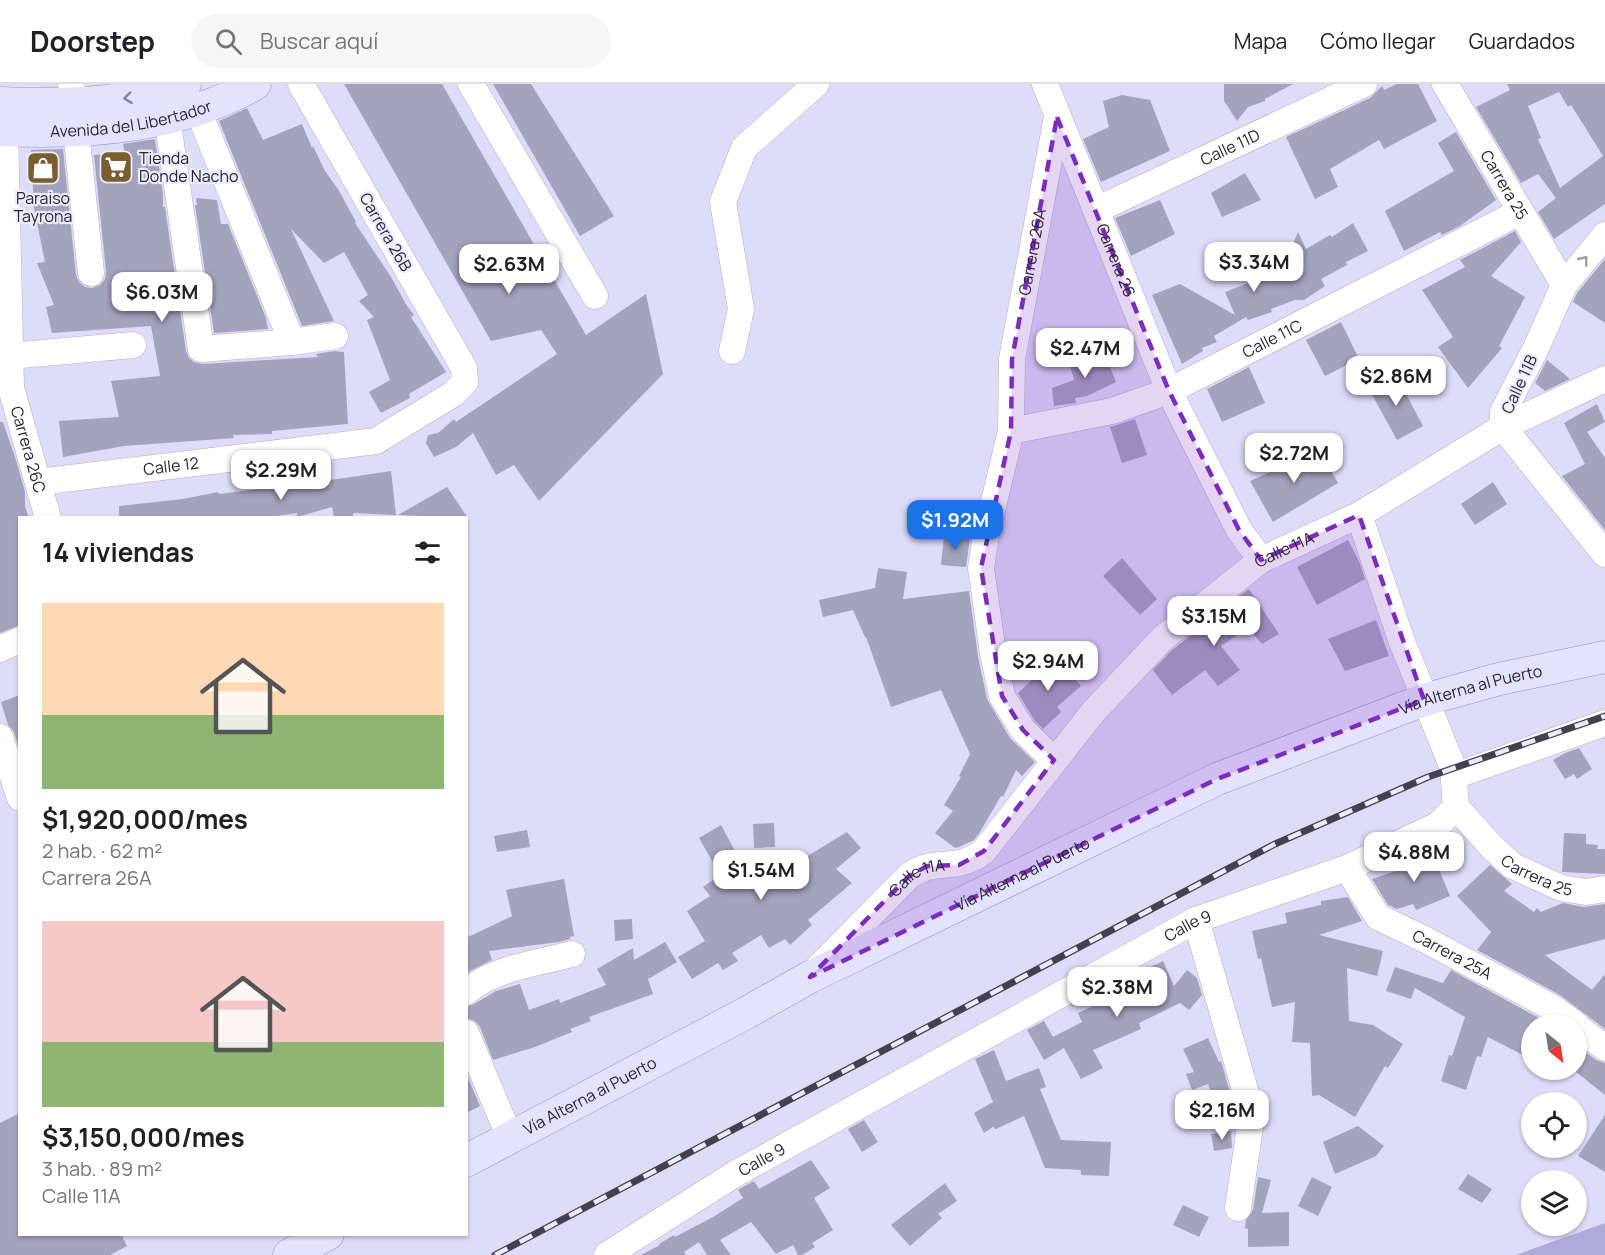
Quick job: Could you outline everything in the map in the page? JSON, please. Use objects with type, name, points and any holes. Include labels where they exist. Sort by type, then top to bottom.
[{"type":"main road","name":"Avenida del Libertador","points":[[2,121],[143,96],[191,97],[255,84]]},
{"type":"main road","name":"Avenida del Libertador","points":[[74,107],[148,122],[167,117],[191,97]]},
{"type":"main road","name":"Vía Alterna al Puerto","points":[[468,1160],[810,977],[1217,779],[1424,700],[1499,679],[1605,657]]},
{"type":"main road","points":[[289,1255],[324,1236]]},
{"type":"street","name":"Carrera 26B","points":[[301,84],[464,368],[465,382]]},
{"type":"street","points":[[471,84],[595,296]]},
{"type":"street","points":[[732,351],[741,309],[723,202],[744,148],[816,84]]},
{"type":"street","name":"Carrera 26","points":[[1045,84],[1169,391],[1239,530],[1261,560]]},
{"type":"street","name":"Calle 11D","points":[[1096,210],[1364,84]]},
{"type":"street","name":"Carrera 25","points":[[1445,84],[1564,285]]},
{"type":"street","points":[[191,97],[292,342]]},
{"type":"street","points":[[74,107],[91,273]]},
{"type":"street","points":[[167,117],[201,349],[292,342],[335,336]]},
{"type":"street","name":"Carrera 26A","points":[[1054,760],[1023,730],[1002,696],[993,653],[981,568],[986,535],[1011,431],[1012,359],[1057,117]]},
{"type":"street","name":"Carrera 26C","points":[[2,121],[10,356],[6,388],[47,516]]},
{"type":"street","name":"Calle 11C","points":[[1011,431],[1112,411],[1169,391],[1520,212]]},
{"type":"street","name":"Calle 11B","points":[[1605,235],[1564,285],[1537,346],[1503,412],[1503,427],[1605,554]]},
{"type":"street","points":[[10,356],[132,345]]},
{"type":"street","name":"Calle 11A","points":[[810,977],[909,876],[927,866],[960,865],[973,860],[984,851],[1094,711],[1161,639],[1261,560],[1359,515],[1503,427],[1605,379]]},
{"type":"street","name":"Calle 12","points":[[38,482],[376,441],[453,394],[465,382]]},
{"type":"street","points":[[1359,515],[1402,642],[1453,768],[1456,807]]},
{"type":"street","points":[[0,649],[18,641]]},
{"type":"street","points":[[1454,776],[1605,723]]},
{"type":"street","points":[[0,737],[18,792]]},
{"type":"street","name":"Carrera 25","points":[[1456,807],[1492,847],[1513,866],[1561,888],[1586,892],[1605,889]]},
{"type":"street","name":"Calle 9","points":[[607,1255],[735,1174],[1196,920],[1347,868],[1438,825],[1456,807]]},
{"type":"street","name":"Carrera 25A","points":[[1347,868],[1378,917],[1543,1002],[1560,1014]]},
{"type":"street","points":[[1196,920],[1252,1114],[1238,1208]]},
{"type":"street","points":[[468,990],[491,975],[572,954]]},
{"type":"street","name":"Carrera 25A","points":[[1587,1034],[1605,1048]]},
{"type":"street","points":[[468,1039],[510,1138]]},
{"type":"highlighted area","points":[[1057,117],[1169,391],[1239,530],[1261,560],[1359,515],[1424,700],[1217,779],[810,977],[909,876],[927,866],[959,865],[984,851],[1054,760],[1023,730],[1002,696],[981,568],[1011,431],[1012,359]]},
{"type":"shaded area","points":[[1605,1223],[1605,1255],[1516,1255],[1569,1236],[1587,1236],[1587,1229]]},
{"type":"building","points":[[344,84],[442,84],[586,335],[646,294],[663,374],[539,501],[514,465],[496,475],[473,433],[456,447],[434,457],[426,443],[428,435],[438,433],[454,419],[456,422],[557,354],[541,330],[491,341]]},
{"type":"building","points":[[493,84],[531,84],[614,216],[580,236]]},
{"type":"building","points":[[1224,84],[1293,84],[1265,101],[1248,107],[1237,121],[1224,101]]},
{"type":"building","points":[[1397,84],[1418,84],[1437,121],[1384,149],[1379,140],[1330,169],[1338,187],[1315,199],[1286,137],[1370,98],[1382,86],[1384,90]]},
{"type":"building","points":[[1507,84],[1605,84],[1605,204],[1554,239],[1538,212],[1556,198],[1538,174],[1521,183],[1476,107],[1510,90]],"holes":[[[1559,92],[1568,107],[1571,105],[1603,156],[1560,188],[1538,139],[1541,138],[1528,106]]]},
{"type":"building","points":[[1122,95],[1150,100],[1170,151],[1101,182],[1083,139],[1109,127],[1103,101]]},
{"type":"building","points":[[247,108],[263,140],[302,124],[312,148],[313,146],[355,223],[391,277],[414,315],[411,317],[446,372],[409,394],[410,398],[381,413],[369,392],[390,380],[367,320],[374,317],[359,301],[368,295],[344,252],[324,263],[291,229],[334,321],[302,326],[219,121]]},
{"type":"building","points":[[1456,132],[1496,200],[1460,226],[1442,235],[1440,232],[1404,251],[1385,211],[1454,171],[1438,143]]},
{"type":"building","points":[[155,139],[163,207],[165,207],[186,351],[189,358],[202,364],[318,357],[316,354],[344,352],[348,424],[272,431],[272,434],[233,435],[234,438],[124,446],[63,457],[59,421],[119,417],[111,381],[160,376],[151,326],[52,333],[46,307],[54,305],[37,263],[45,262],[34,208],[31,150],[63,149],[76,275],[85,287],[92,288],[100,285],[105,279],[106,271],[94,155],[125,153],[123,144]]},
{"type":"building","points":[[1245,173],[1261,200],[1222,217],[1211,193]]},
{"type":"building","points":[[196,198],[217,200],[221,224],[228,224],[266,318],[268,329],[214,333],[195,205],[197,205]]},
{"type":"building","points":[[1160,200],[1175,234],[1131,256],[1115,218]]},
{"type":"building","points":[[1353,223],[1368,251],[1346,262],[1347,265],[1321,279],[1325,286],[1304,300],[1295,300],[1271,309],[1272,312],[1248,320],[1246,317],[1214,336],[1217,342],[1202,348],[1203,351],[1182,364],[1152,295],[1180,284],[1235,315],[1225,292],[1264,277],[1290,274],[1284,259],[1288,257],[1298,232],[1306,249],[1330,235],[1332,237]]},
{"type":"building","points":[[1515,231],[1521,242],[1491,276],[1525,297],[1499,346],[1502,348],[1468,388],[1438,347],[1453,337],[1422,290],[1465,267],[1460,260]]},
{"type":"building","points":[[1605,259],[1605,323],[1573,302],[1577,293]]},
{"type":"building","points":[[1341,322],[1359,359],[1325,376],[1306,340]]},
{"type":"building","points":[[1102,348],[1116,382],[1087,396],[1075,398],[1076,403],[1054,406],[1052,388],[1074,380],[1069,361],[1080,359]]},
{"type":"building","points":[[1547,360],[1570,379],[1545,391],[1535,383]]},
{"type":"building","points":[[1249,367],[1265,403],[1222,422],[1207,389]]},
{"type":"building","points":[[1396,375],[1423,426],[1397,440],[1369,389]]},
{"type":"building","points":[[1597,404],[1605,422],[1587,432],[1605,458],[1605,530],[1562,476],[1585,464],[1564,423]]},
{"type":"building","points":[[1135,419],[1147,455],[1122,463],[1110,427]]},
{"type":"building","points":[[0,422],[3,422],[25,492],[25,506],[28,516],[18,516],[18,626],[0,633]]},
{"type":"building","points":[[1318,448],[1338,483],[1273,522],[1250,481],[1304,457]]},
{"type":"building","points":[[391,471],[396,515],[353,513],[353,516],[334,516],[332,507],[300,516],[297,516],[297,513],[277,516],[119,516],[119,506],[183,499],[218,492],[219,494],[295,485],[296,488],[324,481]]},
{"type":"building","points":[[1493,482],[1507,504],[1475,525],[1461,504]]},
{"type":"building","points":[[447,487],[467,516],[421,516],[398,515]]},
{"type":"building","points":[[944,536],[970,538],[966,567],[941,565]]},
{"type":"building","points":[[1348,540],[1365,579],[1317,605],[1297,567]]},
{"type":"building","points":[[1122,558],[1157,599],[1140,615],[1103,576]]},
{"type":"building","points":[[878,568],[907,572],[903,599],[969,591],[978,656],[987,699],[1010,738],[1035,762],[1022,776],[1016,770],[1003,797],[1001,796],[980,832],[974,840],[959,847],[955,848],[935,833],[953,811],[944,805],[961,777],[959,776],[970,754],[941,690],[891,707],[866,637],[853,610],[823,617],[819,600],[875,588]]},
{"type":"building","points":[[1249,589],[1279,634],[1262,644],[1248,628],[1221,646],[1240,670],[1218,686],[1205,670],[1172,695],[1153,670],[1172,650],[1205,625],[1212,635],[1239,615],[1231,603]]},
{"type":"building","points":[[1376,620],[1389,656],[1345,671],[1328,639]]},
{"type":"building","points":[[1054,656],[1081,686],[1057,707],[1061,712],[1043,729],[1035,721],[1018,693]]},
{"type":"building","points":[[18,696],[18,745],[14,732],[8,725],[1,702]]},
{"type":"building","points":[[1579,748],[1592,769],[1577,779],[1574,774],[1565,779],[1553,760]]},
{"type":"building","points":[[774,823],[775,847],[754,848],[753,824]]},
{"type":"building","points":[[721,825],[755,888],[847,832],[861,848],[836,869],[852,883],[808,920],[812,925],[790,945],[785,939],[769,948],[761,935],[732,953],[738,961],[723,970],[718,963],[692,979],[678,957],[705,941],[687,911],[710,896],[703,887],[720,875],[699,838]]},
{"type":"building","points":[[527,830],[530,847],[497,852],[494,836]]},
{"type":"building","points":[[1564,833],[1586,834],[1586,844],[1598,845],[1597,849],[1605,849],[1605,874],[1562,872]]},
{"type":"building","points":[[1431,850],[1450,896],[1416,910],[1413,904],[1397,909],[1388,905],[1372,879],[1399,870],[1397,864]]},
{"type":"building","points":[[1490,865],[1512,884],[1504,891],[1534,912],[1537,908],[1541,912],[1563,903],[1584,907],[1605,904],[1605,939],[1545,955],[1592,990],[1605,974],[1605,1029],[1560,995],[1477,950],[1491,932],[1457,896]]},
{"type":"building","points":[[564,879],[574,936],[559,942],[489,951],[492,960],[468,972],[468,937],[512,916],[506,890]]},
{"type":"building","points":[[1348,897],[1362,921],[1319,935],[1383,951],[1377,976],[1347,968],[1349,1021],[1373,1025],[1403,1044],[1388,1068],[1385,1066],[1355,1117],[1319,1095],[1312,1096],[1310,1043],[1292,1042],[1295,1002],[1272,1007],[1261,958],[1258,959],[1252,931],[1287,923],[1285,913],[1321,905],[1321,901]]},
{"type":"building","points":[[632,919],[633,939],[615,941],[614,920]]},
{"type":"building","points":[[665,942],[677,962],[648,979],[653,994],[589,1017],[591,1021],[570,1029],[572,1032],[535,1047],[493,1060],[480,1027],[475,1021],[468,1019],[468,1006],[496,991],[520,984],[529,1010],[559,999],[560,1003],[606,985],[597,969],[633,948],[634,960]]},
{"type":"building","points":[[1163,961],[1174,986],[1187,970],[1197,978],[1202,995],[1189,1010],[1180,1003],[1139,1023],[1141,1029],[1093,1050],[1103,1068],[1081,1079],[1064,1048],[1044,1060],[1027,1030],[1044,1021],[1053,1037],[1082,1022],[1078,1013],[1146,979],[1142,971]]},
{"type":"building","points":[[1395,967],[1443,983],[1451,970],[1532,1014],[1521,1014],[1521,1054],[1488,1037],[1481,1057],[1477,1056],[1466,1090],[1441,1081],[1465,1017],[1415,988],[1411,999],[1386,991]]},
{"type":"building","points":[[1208,1038],[1219,1062],[1221,1061],[1234,1106],[1218,1112],[1208,1084],[1192,1090],[1186,1074],[1194,1072],[1183,1049]]},
{"type":"building","points":[[994,1050],[1006,1081],[1039,1068],[1046,1087],[1040,1089],[1061,1140],[1111,1142],[1109,1176],[1081,1175],[1081,1170],[1045,1168],[1024,1116],[996,1129],[993,1127],[984,1133],[974,1113],[993,1102],[975,1059]]},
{"type":"building","points":[[1587,1053],[1605,1063],[1605,1095],[1586,1080]]},
{"type":"building","points":[[468,1078],[480,1106],[468,1112]]},
{"type":"building","points":[[18,1114],[18,1236],[122,1236],[127,1246],[110,1255],[0,1255],[0,1123]]},
{"type":"building","points":[[1605,1115],[1605,1172],[1581,1158],[1587,1158],[1587,1142]]},
{"type":"building","points":[[864,1120],[878,1142],[862,1152],[848,1129]]},
{"type":"building","points":[[1358,1126],[1384,1146],[1376,1156],[1335,1174],[1323,1142]]},
{"type":"building","points":[[1231,1131],[1232,1148],[1214,1151],[1211,1134]]},
{"type":"building","points":[[811,1160],[830,1188],[814,1198],[833,1230],[812,1243],[815,1247],[802,1255],[798,1255],[793,1245],[776,1254],[751,1222],[720,1240],[731,1255],[707,1255],[699,1242],[684,1252],[686,1255],[641,1255],[674,1235],[675,1237],[713,1217],[743,1198],[738,1190],[743,1187],[754,1181],[759,1189]]},
{"type":"building","points":[[1468,1174],[1492,1189],[1482,1203],[1458,1189]]},
{"type":"building","points":[[1258,1177],[1271,1180],[1262,1213],[1289,1212],[1289,1246],[1248,1247],[1246,1220],[1253,1210]]},
{"type":"building","points":[[1312,1177],[1332,1187],[1318,1216],[1298,1206]]},
{"type":"building","points":[[945,1183],[957,1201],[938,1214],[942,1218],[910,1246],[891,1225]]},
{"type":"building","points":[[1183,1205],[1209,1217],[1199,1237],[1173,1225]]},
{"type":"railway","points":[[495,1255],[1275,844],[1428,777],[1605,716]]},
{"type":"place","name":"Tienda Donde Nacho","points":[[116,167]]},
{"type":"place","name":"Paraiso Tayrona","points":[[43,168]]}]
